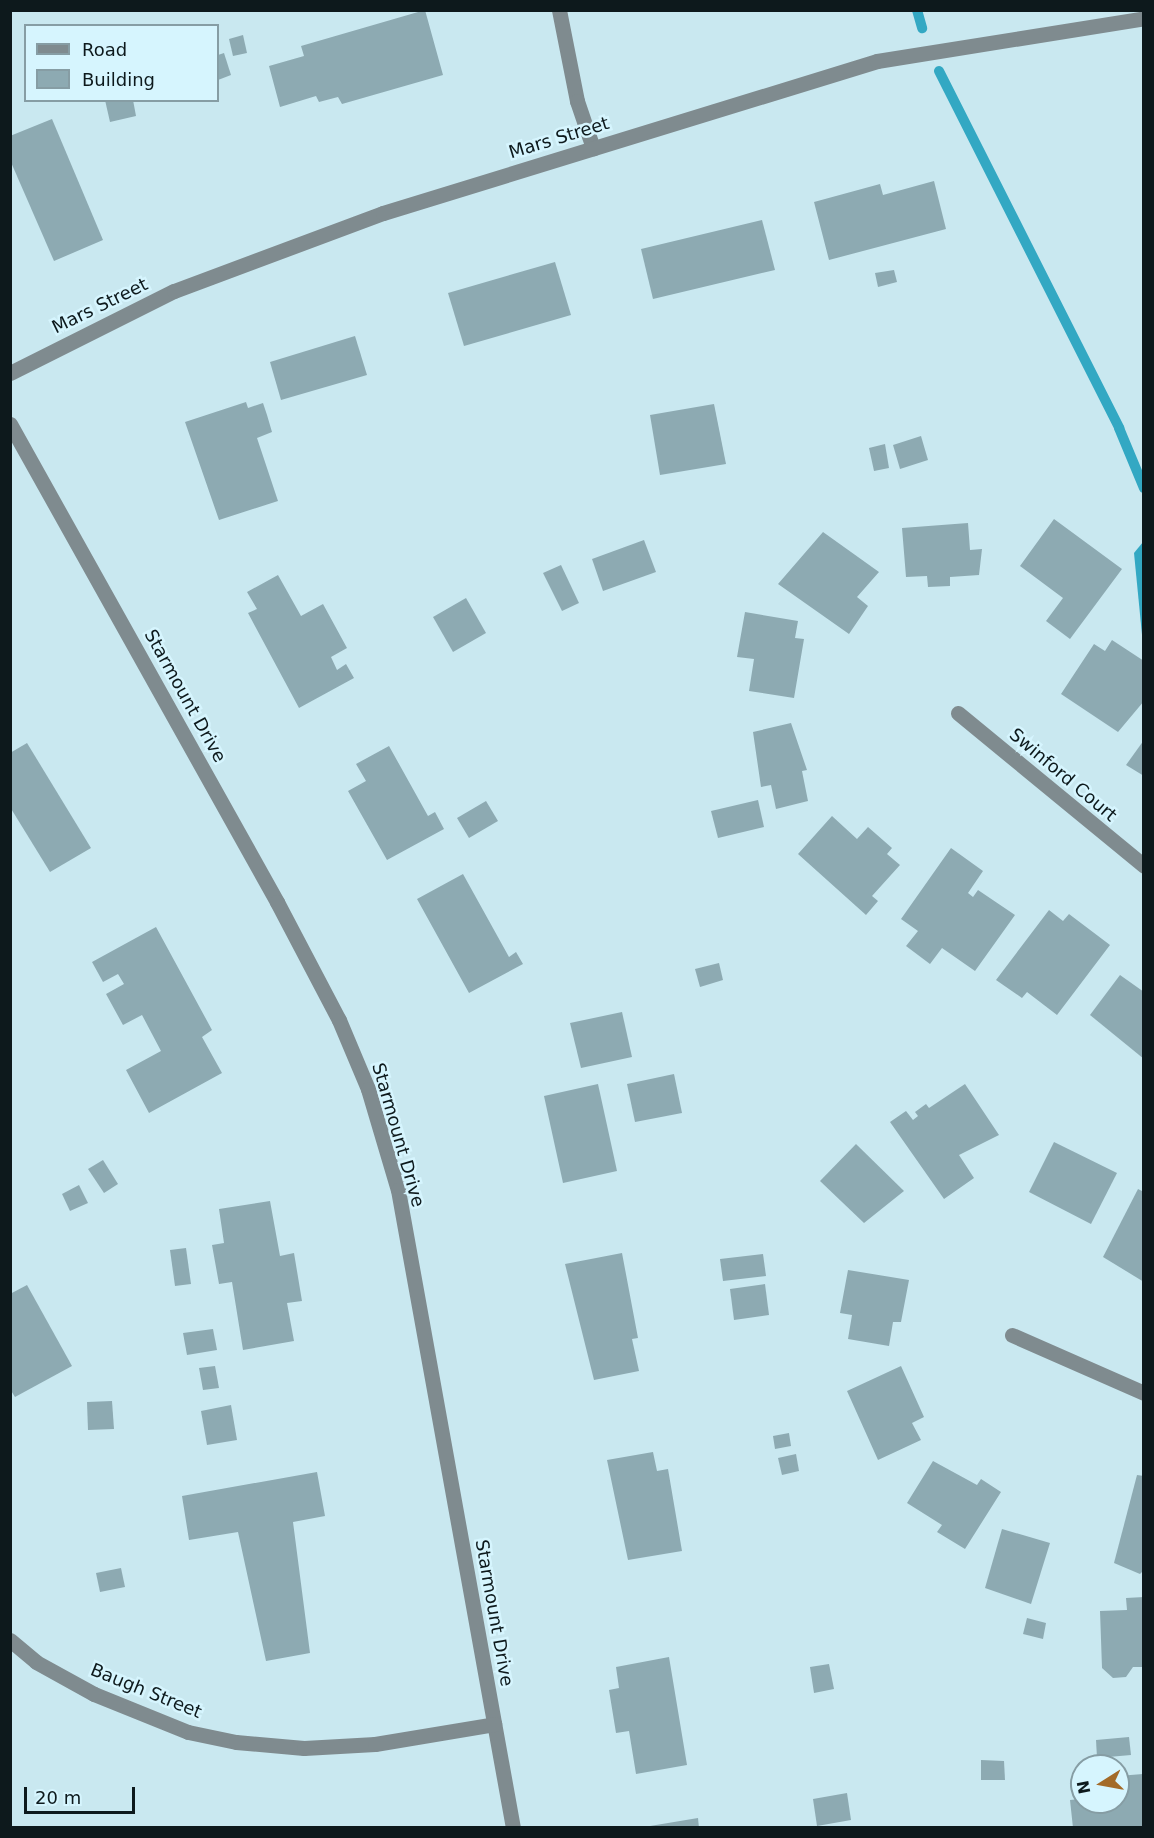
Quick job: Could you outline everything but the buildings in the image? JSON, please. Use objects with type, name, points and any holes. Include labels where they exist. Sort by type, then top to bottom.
[{"type":"street","points":[[560,10],[577,101],[593,148]]},
{"type":"street","name":"Mars Street","points":[[10,374],[164,296],[274,251],[593,148],[877,61],[1143,18]]},
{"type":"street","name":"Starmount Drive","points":[[10,424],[277,902],[339,1020],[368,1089],[398,1190],[513,1827]]},
{"type":"street","name":"Swinford Court","points":[[958,713],[1143,866]]},
{"type":"street","points":[[1012,1335],[1143,1393]]},
{"type":"street","name":"Baugh Street","points":[[10,1640],[36,1662],[94,1694],[188,1732],[236,1742],[304,1748],[375,1744],[494,1724]]},
{"type":"water","points":[[1143,542],[1143,645],[1134,553]]},
{"type":"waterway","points":[[917,10],[922,28]]},
{"type":"waterway","points":[[939,71],[1119,428],[1144,488]]}]
